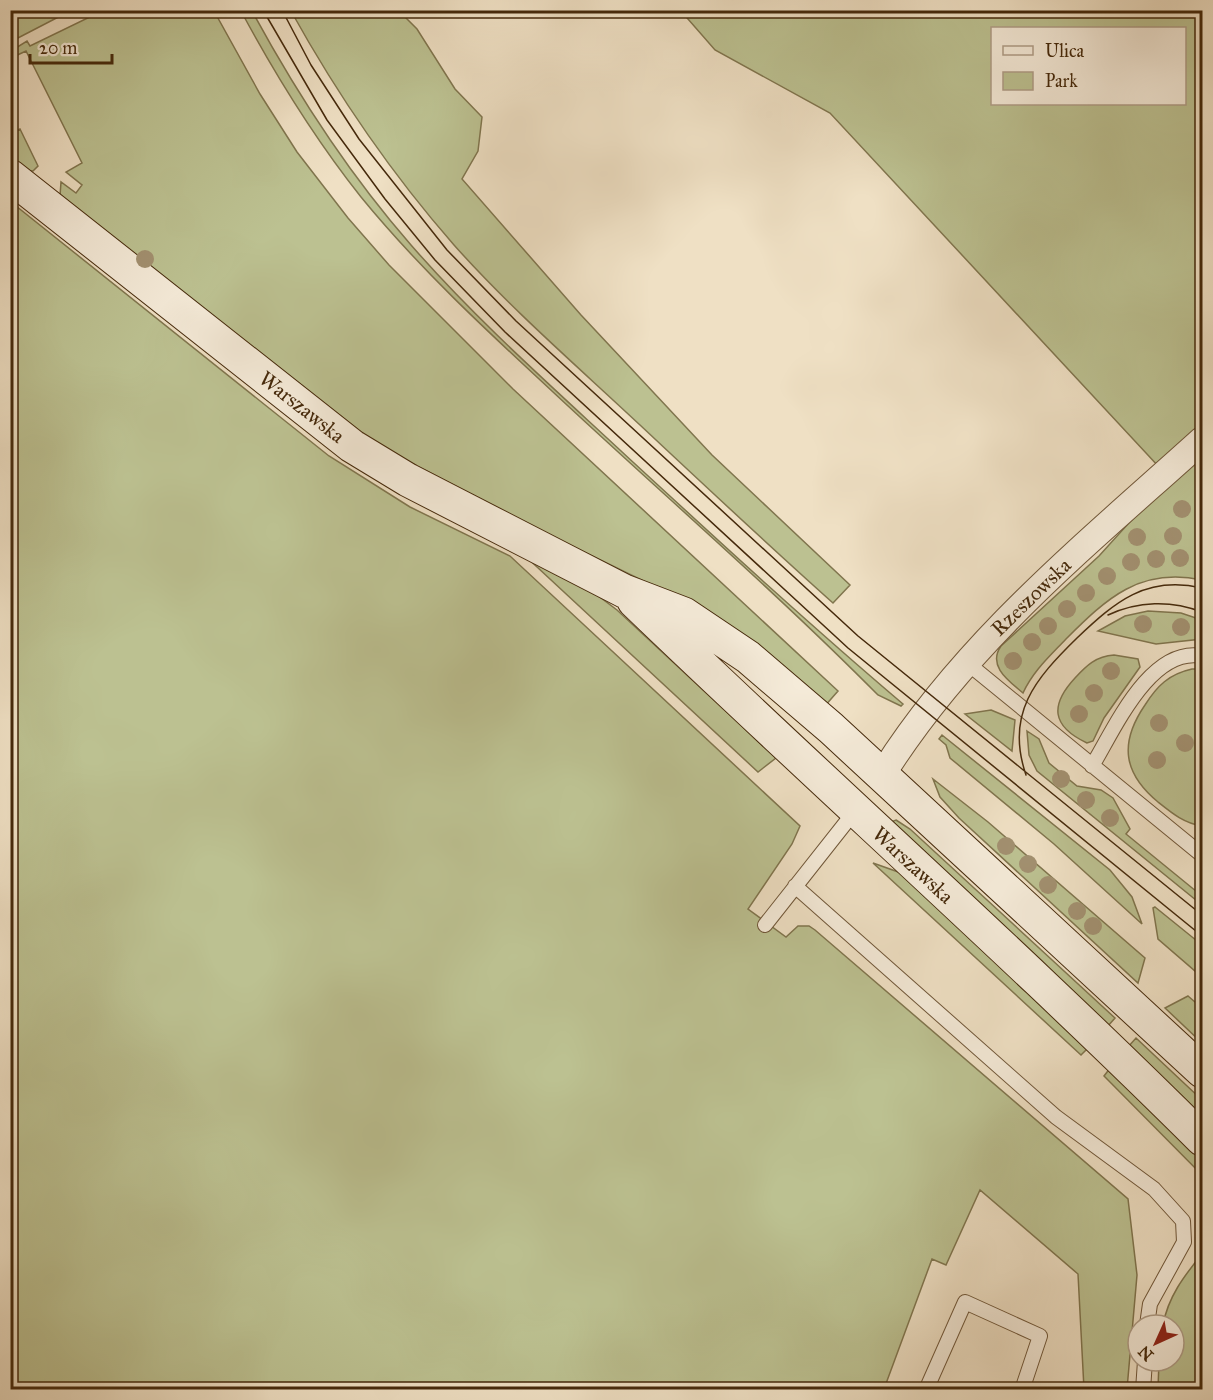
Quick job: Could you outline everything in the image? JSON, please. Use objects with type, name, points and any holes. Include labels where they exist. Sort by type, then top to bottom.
[{"type":"street","name":"Warszawska","points":[[10,176],[352,446],[408,480],[624,591],[684,614],[748,657],[807,706],[1203,1071]]},
{"type":"street","name":"Rzeszowska","points":[[882,775],[905,738],[966,662],[1014,609],[1203,440]]},
{"type":"street","name":"Warszawska","points":[[624,591],[855,811],[1103,1041],[1203,1139]]},
{"type":"street","points":[[855,811],[882,775]]},
{"type":"lane","points":[[1092,766],[1145,681],[1162,665],[1194,654],[1203,656]]},
{"type":"lane","points":[[966,662],[1203,855]]},
{"type":"lane","points":[[765,925],[855,811]]},
{"type":"lane","points":[[795,886],[1056,1118],[1154,1189],[1183,1221],[1184,1242],[1150,1304],[1149,1313]]},
{"type":"lane","points":[[926,1389],[965,1302],[1040,1336],[1022,1389]]},
{"type":"lane","points":[[1143,1389],[1144,1373]]},
{"type":"green space","points":[[10,11],[70,11],[16,39],[11,32]]},
{"type":"green space","points":[[102,11],[214,11],[260,94],[297,152],[348,218],[389,265],[513,389],[838,691],[824,707],[666,592],[545,533],[379,446],[60,196],[61,182],[76,193],[82,185],[66,172],[82,163],[26,51],[11,58],[11,51],[27,41],[30,46]]},
{"type":"green space","points":[[241,11],[252,11],[305,103],[345,161],[388,218],[437,274],[491,330],[667,494],[903,704],[901,706],[878,695],[430,274],[361,197],[328,153],[282,83]]},
{"type":"green space","points":[[291,11],[399,11],[417,29],[455,89],[482,117],[478,151],[462,179],[581,315],[712,455],[850,585],[833,603],[545,337],[454,245],[408,190],[366,132]]},
{"type":"green space","points":[[681,11],[1202,11],[1202,427],[1159,467],[830,113],[715,50]]},
{"type":"green space","points":[[20,129],[38,166],[33,171],[23,170],[11,160],[11,133]]},
{"type":"green space","points":[[11,202],[329,456],[410,507],[510,556],[800,826],[792,844],[748,909],[786,937],[798,926],[809,926],[815,930],[1128,1199],[1137,1275],[1134,1313],[1126,1313],[1127,1389],[1084,1389],[1078,1274],[980,1190],[946,1265],[932,1259],[884,1389],[11,1389]]},
{"type":"green space","points":[[1202,456],[1202,580],[1180,577],[1160,578],[1126,589],[1081,624],[1037,671],[1023,693],[1006,678],[998,666],[997,653],[1001,646],[1099,556],[1137,514]]},
{"type":"green space","points":[[523,554],[597,595],[617,610],[776,758],[758,772]]},
{"type":"green space","points":[[1148,611],[1181,613],[1202,620],[1202,639],[1156,644],[1098,631],[1125,616]]},
{"type":"green space","points":[[1114,655],[1138,659],[1140,667],[1104,718],[1093,741],[1087,743],[1066,729],[1058,714],[1058,706],[1067,688],[1083,669],[1092,662]]},
{"type":"green space","points":[[1192,669],[1202,669],[1202,826],[1179,817],[1146,791],[1132,769],[1128,745],[1137,719],[1159,687],[1177,674]]},
{"type":"green space","points":[[991,710],[1015,720],[1012,751],[965,714]]},
{"type":"green space","points":[[1027,731],[1039,739],[1049,763],[1077,786],[1101,790],[1113,798],[1130,829],[1126,834],[1202,896],[1202,905],[1037,771],[1029,755]]},
{"type":"green space","points":[[942,735],[1110,870],[1132,897],[1142,924],[1054,844],[950,758],[946,745],[939,739]]},
{"type":"green space","points":[[933,779],[988,822],[1145,958],[1138,983],[959,818],[940,797]]},
{"type":"green space","points":[[896,820],[910,829],[1115,1018],[1108,1026],[891,822]]},
{"type":"green space","points":[[873,863],[901,873],[1089,1047],[1081,1055]]},
{"type":"green space","points":[[1155,907],[1202,945],[1202,977],[1158,939],[1153,908]]},
{"type":"green space","points":[[1188,996],[1202,1008],[1202,1043],[1165,1008]]},
{"type":"green space","points":[[1136,1038],[1202,1100],[1202,1119],[1128,1047]]},
{"type":"green space","points":[[1111,1067],[1202,1159],[1202,1175],[1104,1076]]},
{"type":"green space","points":[[1202,1254],[1202,1389],[1158,1389],[1159,1373],[1186,1373],[1186,1313],[1166,1313],[1189,1270]]},
{"type":"tram line","points":[[263,10],[327,120],[385,199],[435,260],[505,332],[848,648],[1202,936]]},
{"type":"tram line","points":[[282,10],[311,65],[359,139],[447,250],[516,321],[858,636],[1202,915]]},
{"type":"tram line","points":[[1026,775],[1020,753],[1019,734],[1022,716],[1037,683],[1062,653],[1105,613],[1133,595],[1164,585],[1202,588]]},
{"type":"tram line","points":[[1108,615],[1131,607],[1155,604],[1178,605],[1202,612]]}]
